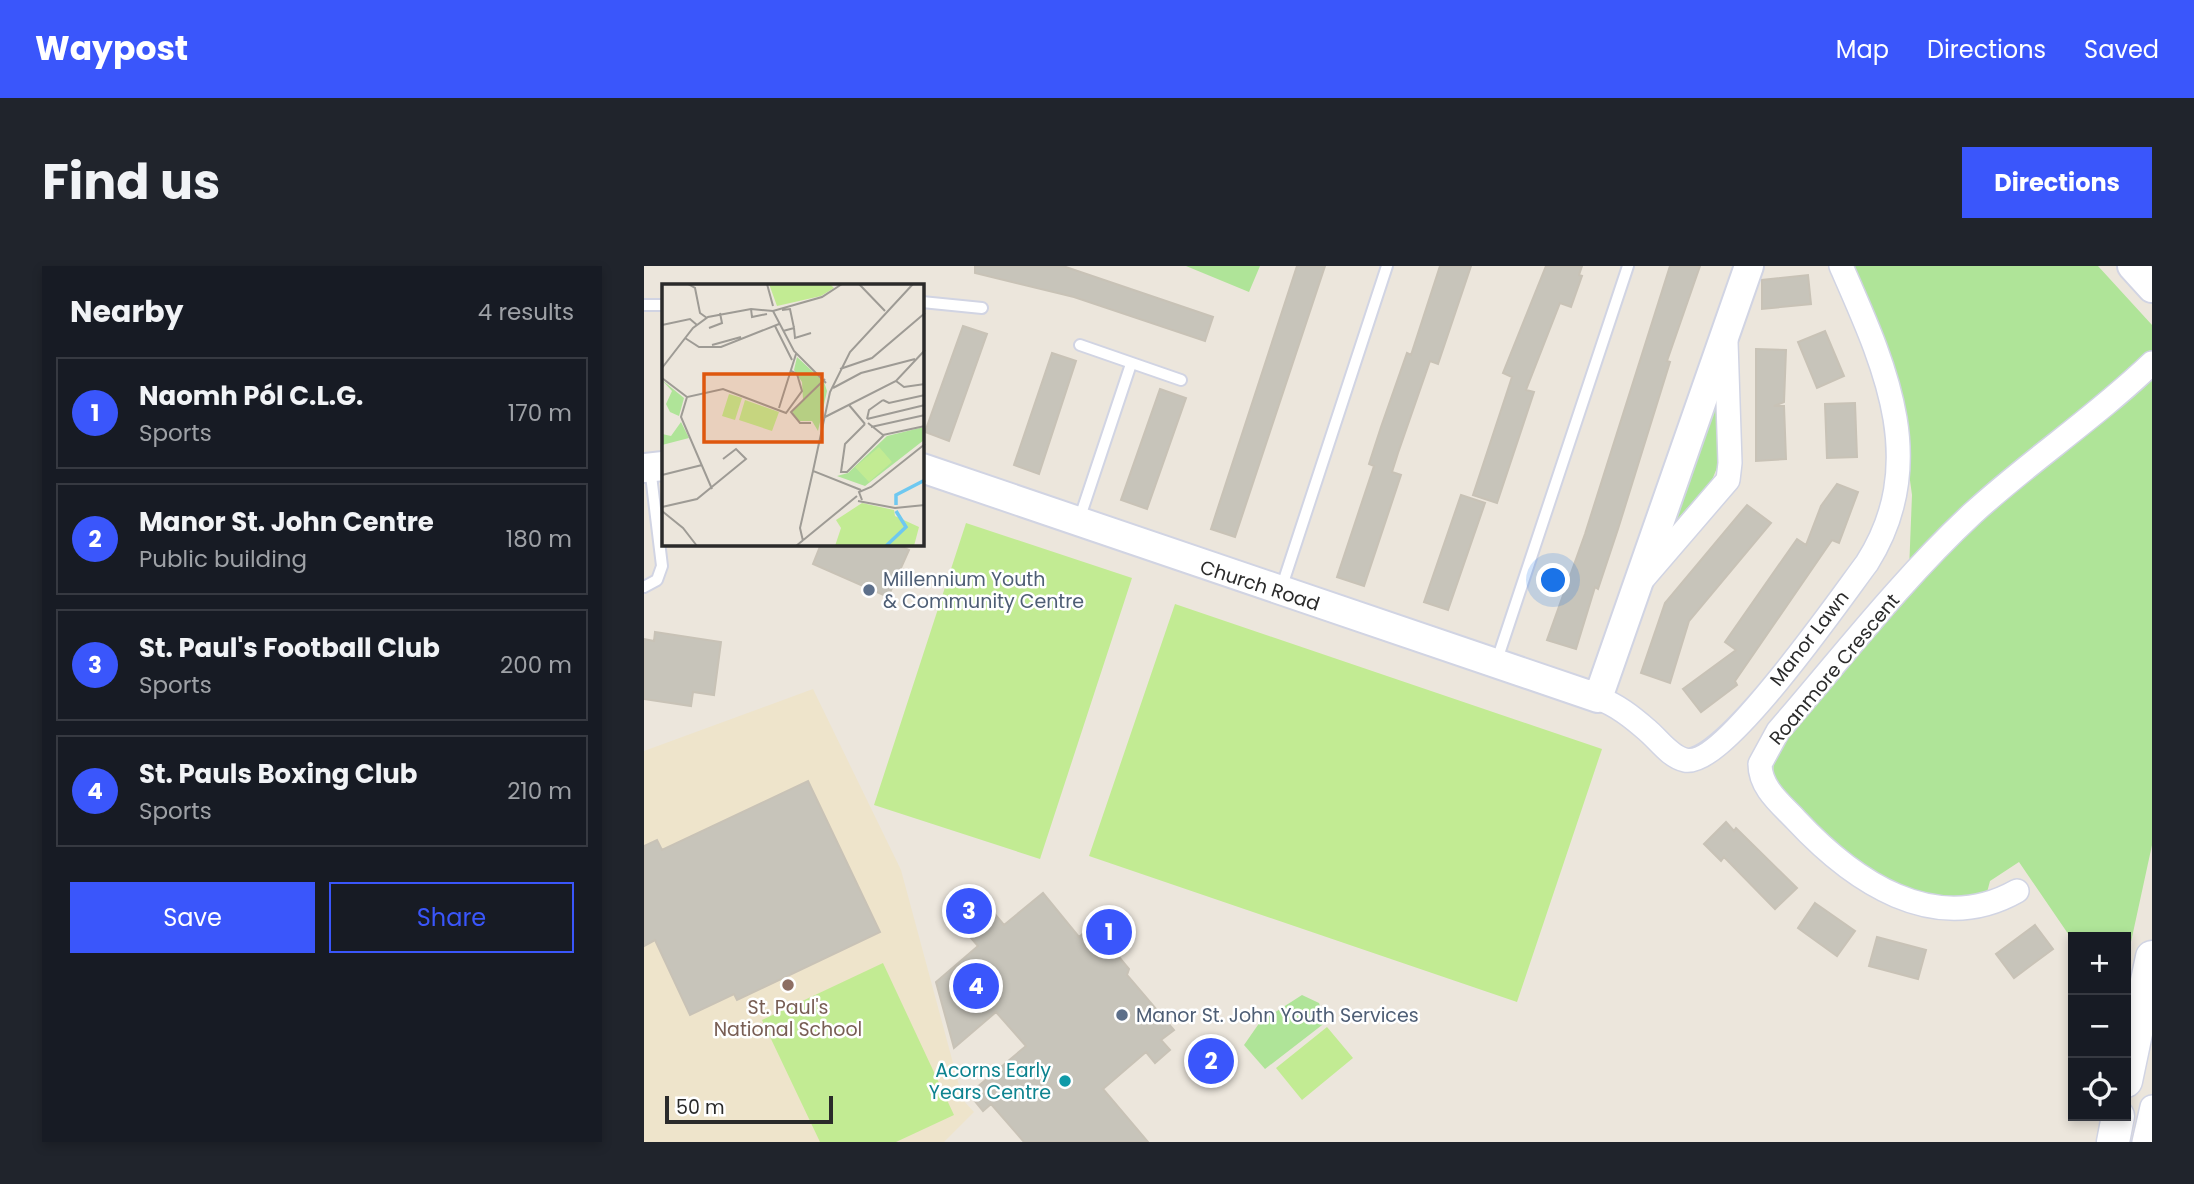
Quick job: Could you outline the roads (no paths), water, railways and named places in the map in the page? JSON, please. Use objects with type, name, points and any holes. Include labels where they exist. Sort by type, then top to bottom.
[{"type":"main road","points":[[2131,1058],[2152,957]]},
{"type":"main road","points":[[2113,1142],[2117,1121]]},
{"type":"street","points":[[1598,698],[1749,266]]},
{"type":"street","name":"Manor Lawn","points":[[1598,698],[1626,713],[1678,758],[1690,761],[1702,757],[1725,740],[1764,698],[1867,563],[1881,540],[1897,483],[1899,450],[1895,413],[1884,368],[1841,266]]},
{"type":"street","points":[[2133,266],[2152,288]]},
{"type":"street","points":[[1640,583],[1728,480],[1730,463],[1726,332]]},
{"type":"street","name":"Roanmore Crescent","points":[[2017,891],[1985,905],[1959,907],[1922,904],[1876,888],[1853,873],[1793,816],[1762,780],[1760,764],[1778,732],[1956,530],[2152,363]]},
{"type":"street","name":"Church Road","points":[[924,469],[1598,698]]},
{"type":"street","points":[[2144,1142],[2152,1107]]},
{"type":"lane","points":[[1280,592],[1387,266]]},
{"type":"lane","points":[[1496,663],[1628,266]]},
{"type":"lane","points":[[924,302],[982,308]]},
{"type":"lane","points":[[644,305],[662,305]]},
{"type":"lane","points":[[1080,345],[1181,380]]},
{"type":"lane","points":[[1078,523],[1131,363]]},
{"type":"lane","points":[[644,587],[657,580],[662,566],[653,467]]},
{"type":"place","name":"Millennium Youth & Community Centre","points":[[869,590]]},
{"type":"place","name":"St. Paul's Football Club","points":[[969,911]]},
{"type":"place","name":"Naomh Pól C.L.G.","points":[[1109,932]]},
{"type":"place","name":"St. Paul's National School","points":[[788,985]]},
{"type":"place","name":"St. Pauls Boxing Club","points":[[976,986]]},
{"type":"place","name":"Manor St. John Youth Services","points":[[1122,1015]]},
{"type":"place","name":"Manor St. John Centre","points":[[1211,1061]]},
{"type":"place","name":"Acorns Early Years Centre","points":[[1065,1081]]}]
